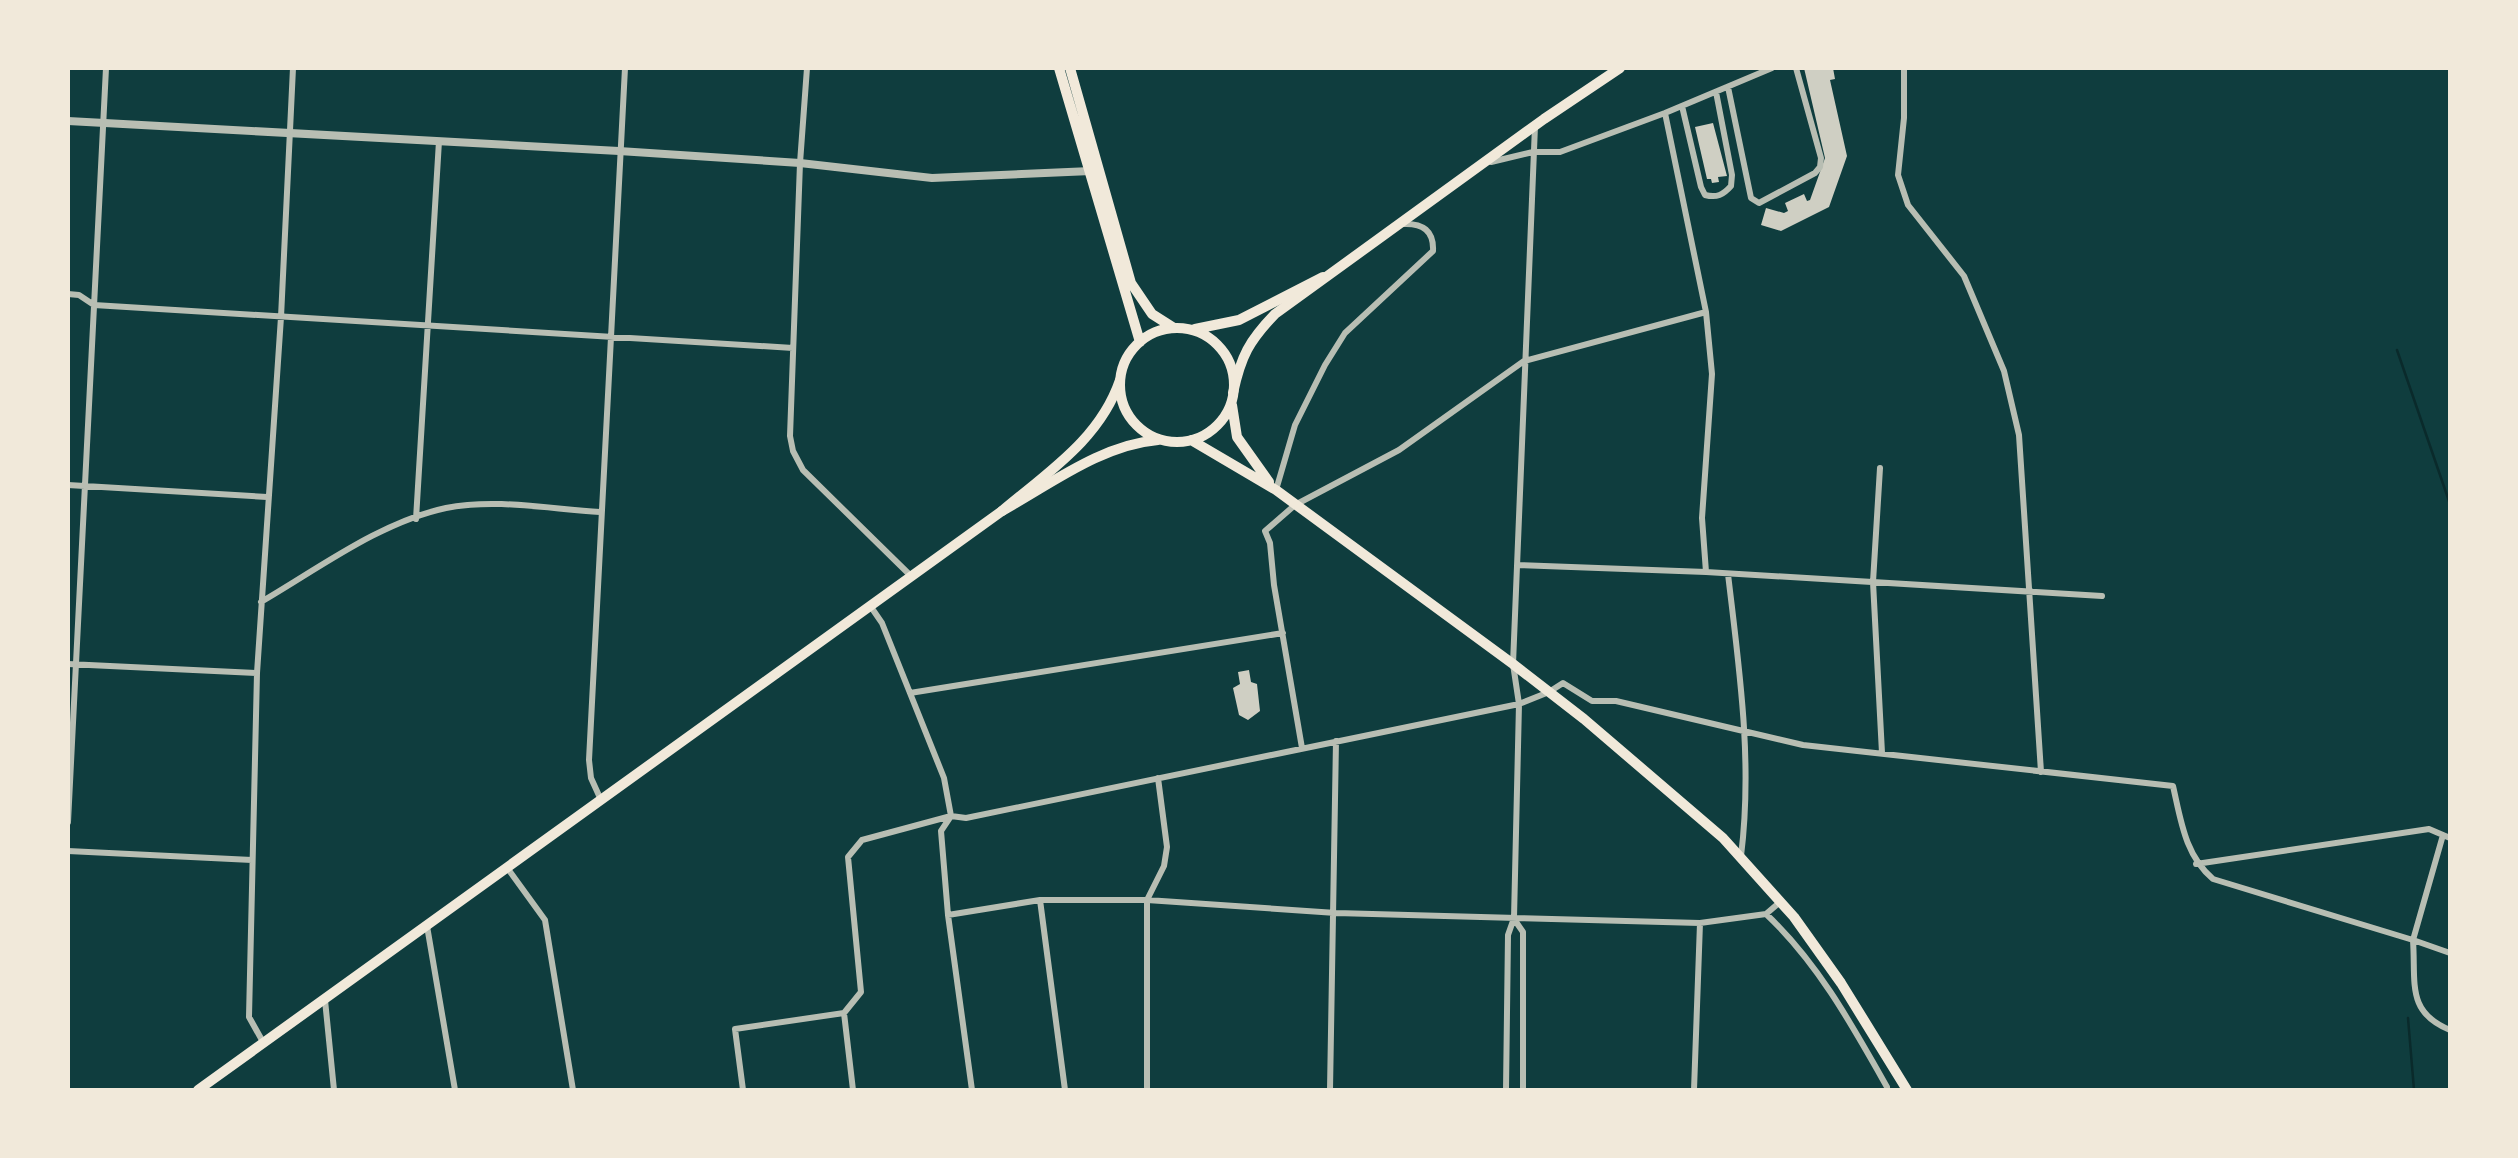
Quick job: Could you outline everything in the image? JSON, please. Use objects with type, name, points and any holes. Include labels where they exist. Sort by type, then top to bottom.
[{"type":"main road","points":[[1059,68],[1130,283],[1152,314],[1174,328]]},
{"type":"main road","points":[[1070,68],[1140,342]]},
{"type":"main road","points":[[1191,440],[1219,423],[1232,397],[1241,357],[1256,334],[1323,278],[1620,68]]},
{"type":"main road","points":[[198,1090],[1002,512],[1088,436],[1112,404],[1130,352],[1140,342],[1162,330],[1240,320],[1323,278]]},
{"type":"main road","points":[[1188,329],[1218,345],[1228,359],[1233,376],[1233,423],[1244,450],[1276,490]]},
{"type":"main road","points":[[1120,380],[1125,410],[1146,433],[1160,440]]},
{"type":"main road","points":[[1002,512],[1112,449],[1135,442],[1191,440],[1276,490],[1584,719],[1741,857],[1781,901],[1840,983],[1907,1090]]},
{"type":"street","points":[[68,822],[72,664],[106,68]]},
{"type":"street","points":[[264,1043],[248,1017],[257,673],[266,497],[282,317],[293,68]]},
{"type":"street","points":[[602,800],[591,778],[589,760],[624,68]]},
{"type":"street","points":[[807,68],[790,436],[803,470],[912,577]]},
{"type":"street","points":[[1483,164],[1533,152],[1560,152],[1769,68]]},
{"type":"street","points":[[1728,86],[1750,198],[1759,203],[1820,167],[1821,158],[1796,68]]},
{"type":"street","points":[[1904,68],[1898,175],[1908,205],[1964,276],[2004,371],[2019,435],[2041,772]]},
{"type":"street","points":[[1682,106],[1705,195],[1714,198],[1732,186],[1716,92]]},
{"type":"street","points":[[1665,113],[1706,312],[1712,374],[1702,518],[1706,572]]},
{"type":"street","points":[[68,121],[619,151],[800,163],[932,178],[1093,170]]},
{"type":"street","points":[[1506,1090],[1508,935],[1514,918],[1519,704],[1513,664],[1535,126]]},
{"type":"street","points":[[416,518],[439,141]]},
{"type":"street","points":[[1276,490],[1296,425],[1345,333],[1433,252],[1434,240],[1427,228],[1417,223],[1402,224]]},
{"type":"street","points":[[68,294],[94,305],[793,348]]},
{"type":"street","points":[[1302,748],[1265,531],[1295,505],[1399,450],[1524,361],[1706,312]]},
{"type":"street","points":[[1880,468],[1873,582],[1882,754]]},
{"type":"street","points":[[68,485],[266,497]]},
{"type":"street","points":[[261,602],[372,537],[444,509],[482,504],[600,512]]},
{"type":"street","points":[[1517,566],[1706,572],[2102,596]]},
{"type":"street","points":[[1728,574],[1747,731],[1741,857]]},
{"type":"street","points":[[871,607],[882,623],[944,778],[950,816],[941,831],[948,915],[972,1090]]},
{"type":"street","points":[[910,692],[1283,634]]},
{"type":"street","points":[[72,664],[257,673]]},
{"type":"street","points":[[743,1090],[735,1028],[844,1013],[861,992],[848,856],[862,840],[950,816],[966,818],[1519,704],[1564,682],[1592,700],[1616,701],[1802,746],[2173,786],[2196,864],[2213,879],[2450,953]]},
{"type":"street","points":[[1330,1090],[1336,741]]},
{"type":"street","points":[[1147,1090],[1147,900],[1166,857],[1158,778]]},
{"type":"street","points":[[2196,864],[2428,829],[2447,837],[2413,940],[2418,1004],[2432,1022],[2450,1030]]},
{"type":"street","points":[[68,851],[252,860]]},
{"type":"street","points":[[508,869],[545,920],[573,1090]]},
{"type":"street","points":[[948,915],[1040,900],[1147,900],[1336,913],[1700,923],[1766,914],[1781,901]]},
{"type":"street","points":[[1040,900],[1065,1090]]},
{"type":"street","points":[[1766,914],[1789,936],[1836,998],[1884,1089],[1900,1078]]},
{"type":"street","points":[[1514,918],[1523,932],[1523,1090]]},
{"type":"street","points":[[1694,1090],[1700,923]]},
{"type":"street","points":[[427,926],[455,1090]]},
{"type":"street","points":[[325,1000],[334,1090]]},
{"type":"street","points":[[844,1013],[852,1090]]},
{"type":"building","points":[[1804,68],[1833,68],[1835,79],[1830,80],[1847,156],[1829,207],[1781,231],[1761,225],[1766,208],[1784,213],[1788,211],[1785,203],[1804,194],[1810,200],[1825,158]]},
{"type":"building","points":[[1713,123],[1727,176],[1712,183],[1707,179],[1695,127]]},
{"type":"building","points":[[1249,670],[1251,682],[1257,684],[1260,711],[1248,720],[1239,715],[1233,688],[1240,684],[1238,672]]},
{"type":"waterway","points":[[2397,350],[2450,504]]},
{"type":"waterway","points":[[2408,1018],[2414,1090]]}]
